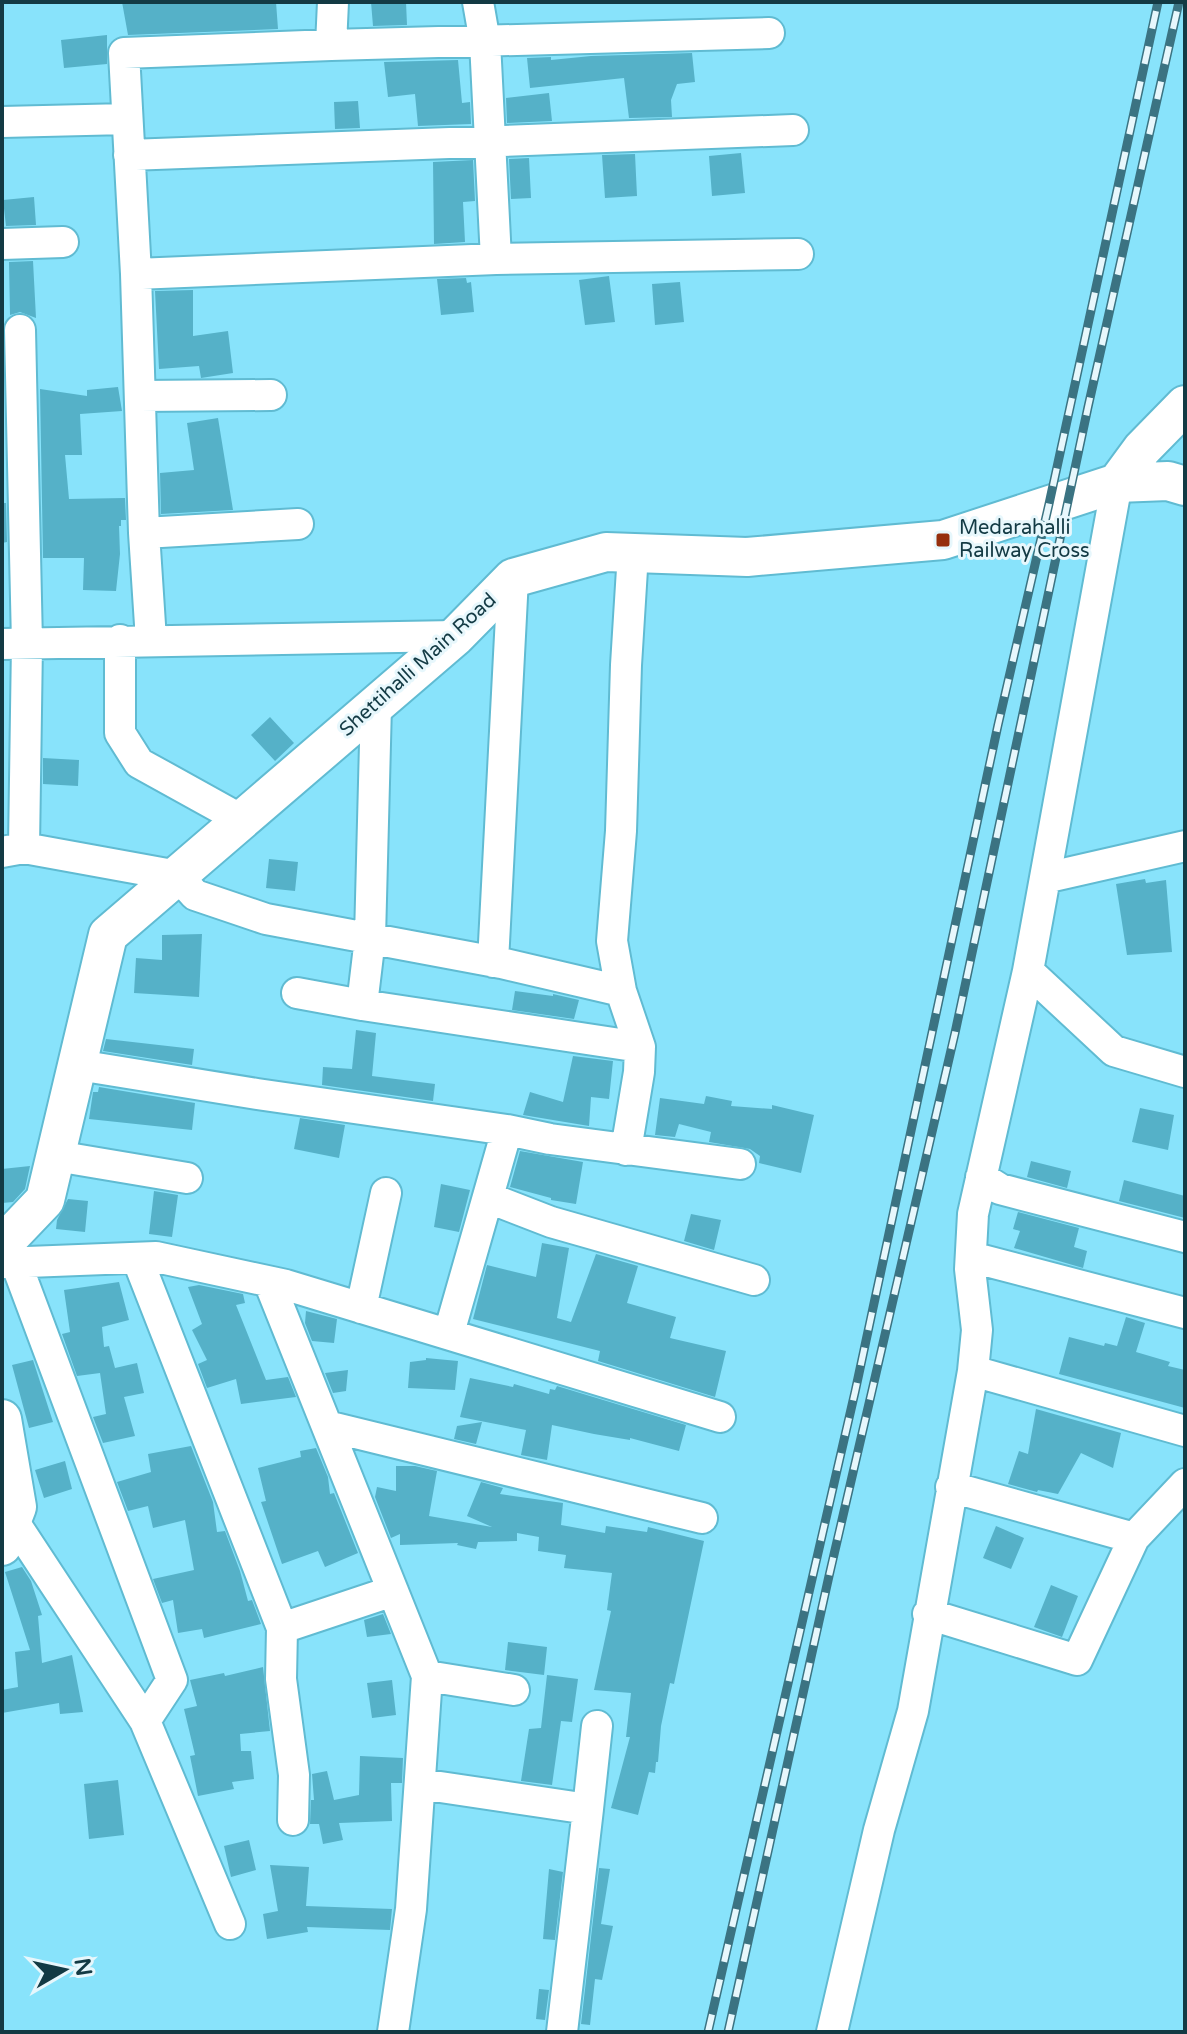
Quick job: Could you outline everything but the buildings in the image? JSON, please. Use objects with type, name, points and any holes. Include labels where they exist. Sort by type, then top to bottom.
[{"type":"street","points":[[331,45],[333,2]]},
{"type":"street","points":[[478,2],[485,42],[496,259]]},
{"type":"street","points":[[151,640],[124,53],[769,33]]},
{"type":"street","points":[[2,122],[127,119]]},
{"type":"street","points":[[129,155],[793,130]]},
{"type":"street","points":[[2,244],[63,242]]},
{"type":"street","points":[[136,274],[496,259],[798,254]]},
{"type":"street","points":[[20,330],[13,850],[178,876],[195,895],[251,914],[621,991]]},
{"type":"street","points":[[140,396],[271,395]]},
{"type":"street","points":[[832,2032],[879,1830],[913,1711],[973,1371],[977,1330],[971,1257],[973,1214],[1028,971],[1117,483],[1142,449],[1185,405]]},
{"type":"street","name":"Shettihalli Main Road","points":[[5,1250],[45,1200],[108,935],[456,636],[513,578],[606,552],[747,557],[943,540],[1117,483],[1168,481],[1185,486]]},
{"type":"street","points":[[144,533],[298,524]]},
{"type":"street","points":[[626,1150],[640,1047],[621,991],[612,941],[621,831],[633,553]]},
{"type":"street","points":[[493,962],[513,578]]},
{"type":"street","points":[[14,644],[456,636]]},
{"type":"street","points":[[120,640],[120,733],[139,763],[242,820]]},
{"type":"street","points":[[362,1005],[370,938],[376,705]]},
{"type":"street","points":[[1045,878],[1185,846]]},
{"type":"street","points":[[1028,971],[1114,1051],[1185,1072]]},
{"type":"street","points":[[297,993],[640,1047]]},
{"type":"street","points":[[78,1065],[550,1139],[740,1164]]},
{"type":"street","points":[[449,1333],[507,1130]]},
{"type":"street","points":[[56,1156],[187,1178]]},
{"type":"street","points":[[981,1177],[1000,1189],[1185,1237]]},
{"type":"street","points":[[361,1308],[386,1193]]},
{"type":"street","points":[[489,1198],[551,1222],[754,1280]]},
{"type":"street","points":[[145,1721],[172,1680],[5,1250],[156,1257],[269,1282],[449,1333],[720,1417]]},
{"type":"street","points":[[971,1257],[1185,1313]]},
{"type":"street","points":[[137,1258],[282,1628],[281,1679],[294,1775],[293,1820]]},
{"type":"street","points":[[269,1282],[427,1676],[411,1909],[393,2032]]},
{"type":"street","points":[[973,1371],[1185,1431]]},
{"type":"street","points":[[2,1419],[17,1507],[7,1532],[145,1721],[230,1924]]},
{"type":"street","points":[[327,1426],[702,1518]]},
{"type":"street","points":[[928,1614],[1077,1660],[1134,1538],[1185,1484]]},
{"type":"street","points":[[951,1487],[1134,1538]]},
{"type":"street","points":[[282,1628],[393,1591]]},
{"type":"street","points":[[427,1676],[514,1690]]},
{"type":"street","points":[[562,2032],[597,1726]]},
{"type":"street","points":[[420,1784],[588,1809]]},
{"type":"railway","points":[[708,2032],[855,1392],[1158,2]]},
{"type":"railway","points":[[728,2032],[829,1576],[955,1033],[1088,407],[1179,2]]},
{"type":"place","name":"Medarahalli Railway Cross","points":[[943,540]]}]
